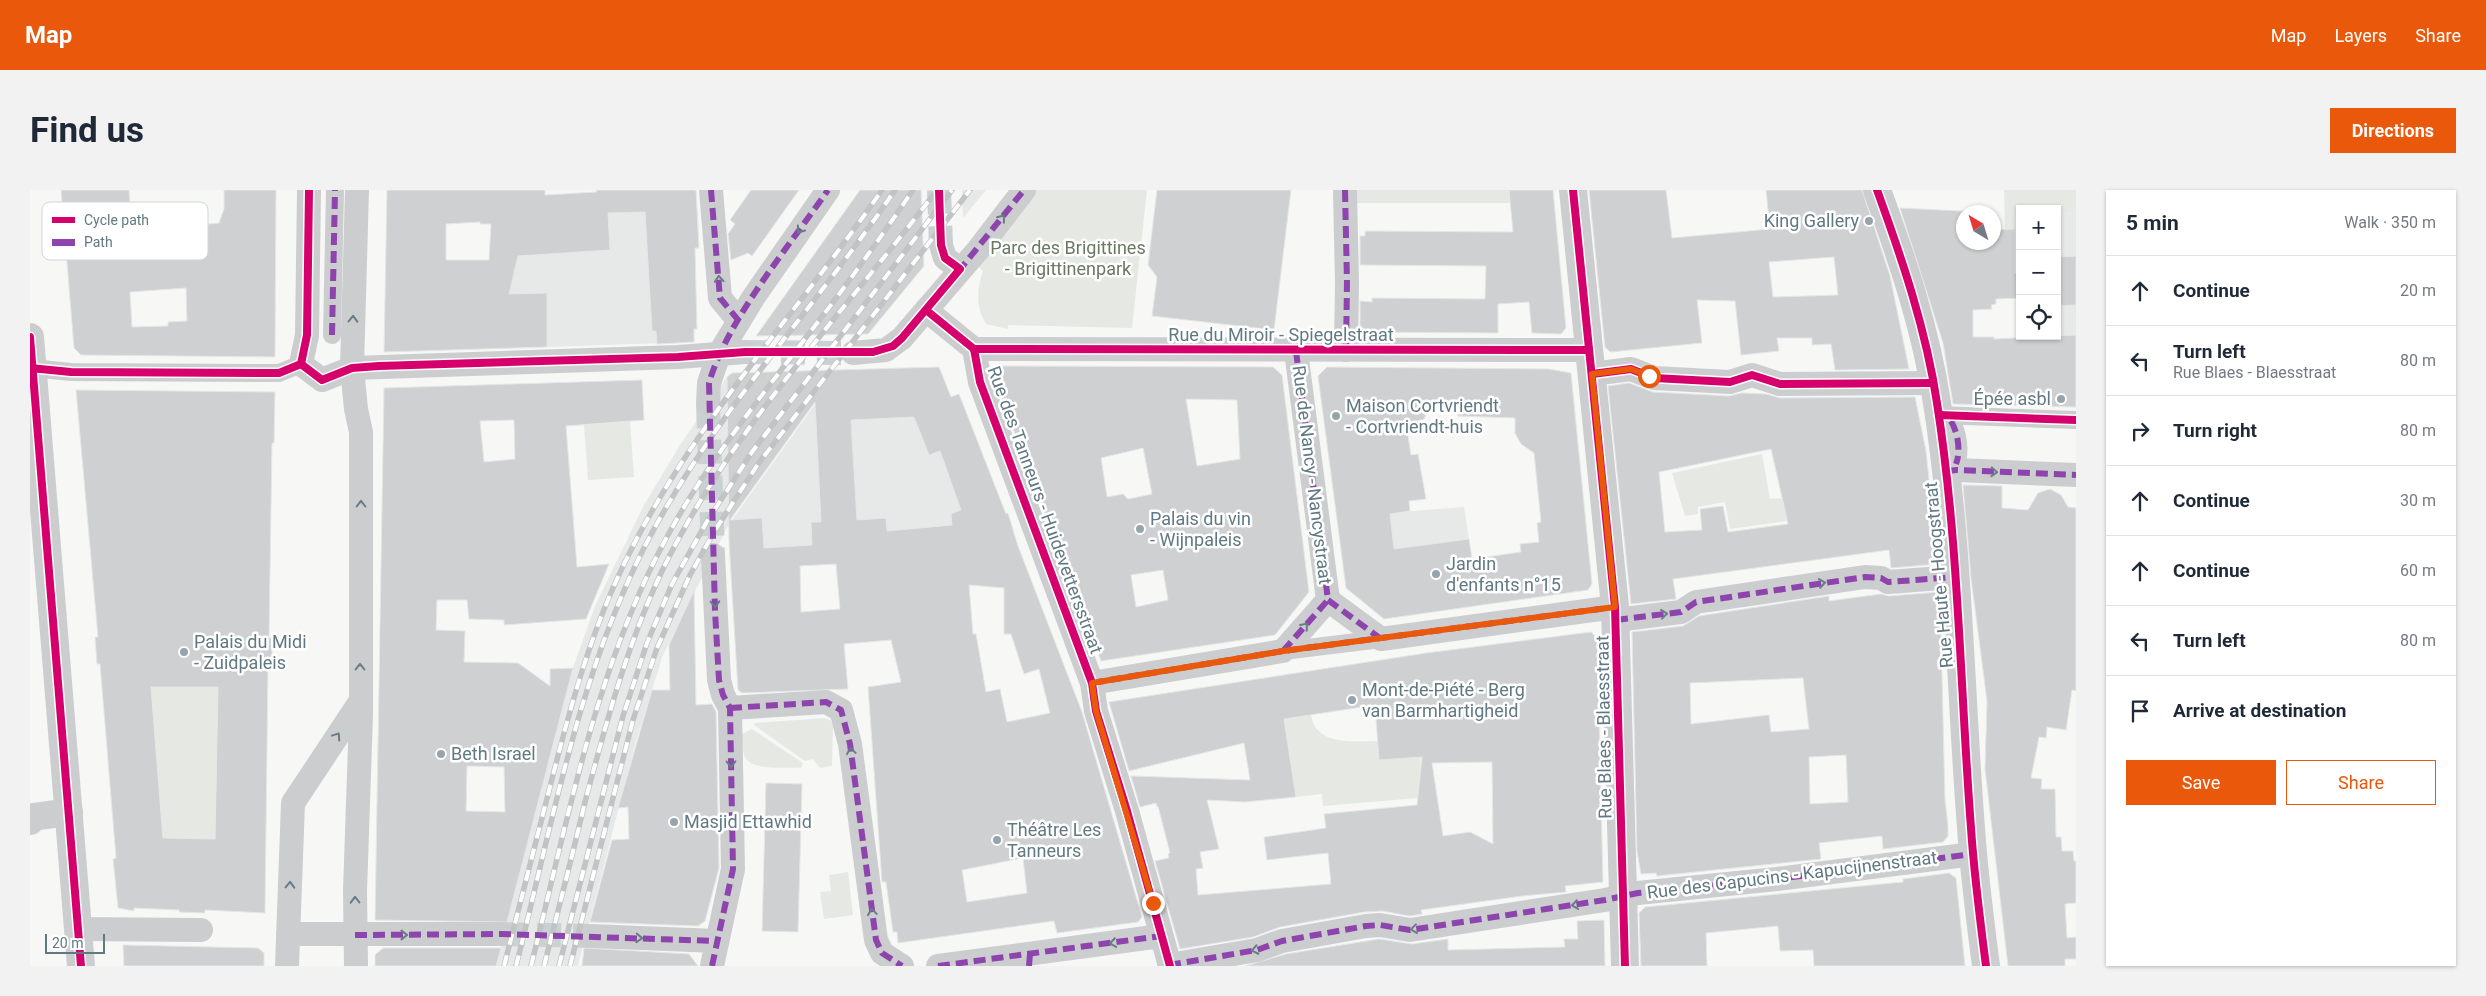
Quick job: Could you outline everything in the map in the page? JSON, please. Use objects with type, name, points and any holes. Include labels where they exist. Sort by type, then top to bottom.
[{"type":"street","points":[[300,364],[307,334],[309,190]]},
{"type":"street","points":[[332,335],[334,190]]},
{"type":"street","points":[[356,966],[360,702],[361,432],[356,410],[352,368],[357,190]]},
{"type":"street","points":[[711,190],[720,298],[739,321]]},
{"type":"street","points":[[708,404],[709,383],[719,354],[739,321],[828,190]]},
{"type":"street","points":[[853,353],[873,352],[893,346],[926,310],[1024,190]]},
{"type":"street","name":"Rue Blaes - Blaesstraat","points":[[1573,190],[1616,614],[1625,966]]},
{"type":"street","name":"Rue Haute - Hoogstraat","points":[[1877,190],[1906,272],[1933,383],[1945,418],[1951,468],[1955,577],[1973,854],[1986,966]]},
{"type":"street","points":[[1345,191],[1348,282],[1346,350]]},
{"type":"street","points":[[941,245],[946,258],[960,269]]},
{"type":"street","name":"Rue des Tanneurs - Huidevettersstraat","points":[[926,310],[974,349],[980,382],[1092,683],[1096,711],[1127,811],[1169,965]]},
{"type":"street","points":[[30,337],[31,368],[81,966]]},
{"type":"street","name":"Rue du Miroir - Spiegelstraat","points":[[974,349],[1346,350],[1591,362],[1631,369],[1654,378],[1730,382],[1752,375],[1780,384],[1933,383]]},
{"type":"street","name":"Rue de Nancy - Nancystraat","points":[[1296,351],[1328,600]]},
{"type":"street","points":[[300,364],[322,380],[352,368],[745,352]]},
{"type":"street","points":[[31,368],[71,372],[279,373],[300,364]]},
{"type":"street","points":[[1945,418],[2076,420]]},
{"type":"street","points":[[1951,468],[1957,470],[2076,475]]},
{"type":"street","points":[[712,966],[733,869],[730,708],[720,688],[719,680],[713,555]]},
{"type":"street","points":[[1092,683],[1283,651],[1381,639],[1616,614],[1681,612],[1696,602],[1865,577],[1881,578],[1888,582],[1955,577]]},
{"type":"street","points":[[1283,651],[1328,600],[1381,639]]},
{"type":"street","points":[[287,966],[292,803],[360,702]]},
{"type":"street","points":[[730,708],[826,702],[842,710],[850,744],[876,940],[894,961]]},
{"type":"street","points":[[30,821],[33,817],[69,812]]},
{"type":"street","name":"Rue des Capucins - Kapucijnenstraat","points":[[1169,965],[1257,950],[1282,941],[1366,926],[1380,925],[1410,930],[1623,897],[1973,854]]},
{"type":"street","points":[[77,929],[201,930]]},
{"type":"street","points":[[288,934],[355,936],[501,934]]},
{"type":"street","points":[[590,936],[717,941]]},
{"type":"street","points":[[938,966],[1030,960],[1161,936]]},
{"type":"shaded area","points":[[962,190],[986,190],[963,218],[962,200]]},
{"type":"shaded area","points":[[698,209],[699,248],[695,249],[697,329],[694,330],[694,342],[547,347],[546,293],[490,296],[491,224],[608,213]]},
{"type":"shaded area","points":[[2076,212],[2076,382],[2059,340],[2061,340],[2061,214]]},
{"type":"shaded area","points":[[2014,219],[2016,219],[2016,298],[1996,299],[2015,261]]},
{"type":"shaded area","points":[[939,367],[951,397],[959,394],[1006,514],[975,522],[812,545],[764,549],[728,526],[663,655],[636,741],[578,966],[496,966],[557,722],[573,668],[595,606],[644,505],[680,445],[727,377],[729,524],[839,371]]},
{"type":"shaded area","name":"Jardin d'enfants n°15","points":[[1464,507],[1479,605],[1404,616],[1389,513]]},
{"type":"green space","name":"Parc des Brigittines - Brigittinenpark","points":[[1033,190],[1147,190],[1132,328],[1008,325],[1008,329],[986,324],[982,318],[978,298],[979,284],[983,271],[977,265]]},
{"type":"green space","points":[[1354,190],[1509,190],[1511,203],[1355,203]]},
{"type":"green space","points":[[2004,190],[2076,190],[2076,212],[2061,214],[2061,205],[2016,205],[2015,229],[2005,230]]},
{"type":"green space","points":[[630,421],[634,477],[588,480],[584,425]]},
{"type":"green space","points":[[1762,454],[1770,499],[1783,498],[1787,521],[1730,529],[1725,502],[1698,507],[1698,514],[1685,516],[1672,473]]},
{"type":"green space","points":[[151,687],[218,687],[215,839],[163,838]]},
{"type":"green space","points":[[1311,715],[1314,725],[1328,737],[1347,741],[1378,741],[1379,760],[1421,757],[1418,798],[1323,806],[1322,794],[1296,797],[1284,719]]},
{"type":"green space","points":[[825,718],[831,721],[833,727],[832,766],[820,768],[813,759],[805,761],[754,725],[755,723]]},
{"type":"green space","points":[[752,729],[803,763],[801,768],[762,766],[749,761],[743,752],[742,734]]},
{"type":"green space","points":[[848,872],[853,915],[824,919],[820,892],[831,891],[829,875]]},
{"type":"building","points":[[61,190],[129,190],[130,202],[62,202]]},
{"type":"building","points":[[224,190],[276,190],[275,357],[81,355],[74,348],[67,260],[208,260],[208,224],[219,223],[224,209]],"holes":[[[186,288],[187,321],[168,322],[168,326],[132,327],[130,292]]]},
{"type":"building","points":[[387,190],[545,190],[545,195],[597,192],[596,190],[696,190],[699,248],[695,248],[697,329],[694,329],[694,342],[657,344],[656,331],[652,331],[645,212],[608,213],[610,250],[518,256],[509,294],[547,293],[547,347],[384,352]],"holes":[[[480,222],[480,224],[491,224],[489,260],[446,260],[446,224]]]},
{"type":"building","points":[[751,190],[799,190],[752,256],[748,253],[731,260],[728,234],[735,224],[730,220]]},
{"type":"building","points":[[860,190],[921,190],[924,266],[868,334],[756,336]]},
{"type":"building","points":[[1157,190],[1291,190],[1274,330],[1152,316],[1157,277],[1148,265]]},
{"type":"building","points":[[1509,190],[1553,190],[1566,328],[1561,334],[1532,333],[1529,302],[1498,304],[1498,333],[1365,332],[1360,328],[1360,301],[1372,302],[1372,298],[1485,299],[1486,266],[1360,265],[1360,236],[1365,236],[1365,231],[1513,232]]},
{"type":"building","points":[[1589,190],[1666,190],[1672,238],[1770,229],[1766,190],[1862,190],[1890,276],[1909,369],[1835,370],[1831,344],[1812,345],[1812,338],[1777,338],[1779,351],[1741,355],[1735,301],[1697,300],[1702,343],[1610,352],[1605,347]],"holes":[[[1834,257],[1838,295],[1773,297],[1769,262]]]},
{"type":"building","points":[[1900,208],[1956,211],[1956,250],[2001,250],[2001,230],[2015,229],[2016,298],[1996,299],[1996,304],[1991,305],[1992,309],[1973,310],[1973,337],[1994,337],[1994,339],[2016,338],[2016,340],[2061,340],[2061,336],[2076,335],[2076,407],[1953,404],[1943,343]]},
{"type":"building","points":[[2076,256],[2076,305],[2061,306],[2061,257]]},
{"type":"building","points":[[995,366],[1273,367],[1282,375],[1309,592],[1275,635],[1101,661],[1000,394]],"holes":[[[1186,399],[1237,400],[1240,459],[1197,466]],[[1143,448],[1152,494],[1128,499],[1123,494],[1107,497],[1101,458]],[[1163,570],[1168,600],[1136,607],[1131,575]]]},
{"type":"building","points":[[939,367],[951,397],[959,394],[1006,514],[1008,513],[1018,546],[1082,712],[1142,917],[1138,922],[1057,933],[1054,921],[898,943],[897,932],[893,932],[886,882],[882,882],[868,687],[901,682],[891,640],[844,644],[848,689],[742,693],[738,690],[729,541],[727,377],[732,373]],"holes":[[[815,402],[821,522],[811,522],[812,545],[764,548],[762,518],[730,520]],[[914,417],[929,455],[940,451],[961,510],[951,514],[952,525],[887,531],[886,518],[857,520],[851,420]],[[836,564],[840,609],[801,612],[800,566]],[[969,585],[1004,588],[1004,634],[1011,634],[1024,674],[1039,669],[1050,713],[1007,722],[1000,689],[986,692],[976,634],[973,634]],[[1023,858],[1027,893],[967,902],[962,870]]]},
{"type":"building","points":[[1327,367],[1549,369],[1571,373],[1592,584],[1588,590],[1384,619],[1346,588],[1318,376]],"holes":[[[1430,406],[1458,406],[1458,416],[1515,418],[1515,433],[1521,444],[1534,453],[1541,522],[1537,523],[1539,542],[1520,544],[1521,552],[1472,559],[1469,539],[1394,549],[1390,514],[1410,511],[1409,501],[1426,499],[1418,454],[1411,455],[1406,424],[1424,419]]]},
{"type":"building","points":[[642,380],[644,420],[566,426],[577,567],[609,564],[586,619],[504,625],[504,620],[469,619],[467,600],[437,600],[436,630],[465,631],[464,662],[518,663],[550,686],[550,669],[573,668],[507,922],[375,920],[384,388]],"holes":[[[514,420],[515,459],[484,462],[480,421]],[[467,766],[504,767],[505,812],[466,811]]]},
{"type":"building","points":[[1629,383],[1653,392],[1729,396],[1742,393],[1766,394],[1780,398],[1915,397],[1926,451],[1938,564],[1891,568],[1889,550],[1673,579],[1676,599],[1631,604],[1608,386]],"holes":[[[1771,449],[1788,524],[1728,532],[1723,506],[1700,509],[1702,530],[1665,532],[1659,472]]]},
{"type":"building","name":"Palais du Midi - Zuidpaleis","points":[[76,390],[275,392],[274,443],[272,443],[269,638],[272,638],[272,666],[268,666],[265,913],[205,910],[205,913],[134,908],[134,911],[118,908],[113,859],[116,858],[100,664],[97,664],[95,637],[98,637]],"holes":[[[151,687],[218,687],[215,839],[163,838]]]},
{"type":"building","points":[[1963,485],[2002,486],[2002,508],[2028,510],[2038,493],[2050,489],[2061,495],[2068,507],[2076,508],[2076,691],[2072,690],[2066,730],[2047,727],[2046,738],[2039,737],[2031,778],[2042,779],[2041,789],[2055,789],[2056,837],[2061,837],[2062,851],[2073,851],[2074,861],[2076,861],[2076,903],[2065,904],[2067,938],[2076,937],[2076,959],[2065,959],[2065,966],[2008,966],[1985,769],[1987,701],[1971,578]]},
{"type":"building","points":[[694,591],[696,705],[712,704],[716,712],[719,868],[705,921],[698,926],[590,922],[612,840],[629,839],[628,807],[618,808],[652,690],[670,690],[669,645]]},
{"type":"building","points":[[1940,592],[1945,800],[1948,826],[1948,836],[1943,842],[1883,849],[1882,836],[1819,843],[1821,859],[1657,876],[1656,873],[1641,874],[1637,851],[1632,632],[1683,626],[1699,616],[1829,596],[1829,601],[1881,594],[1889,596]],"holes":[[[1803,678],[1809,729],[1771,732],[1769,715],[1691,724],[1690,683]],[[1846,755],[1848,802],[1810,804],[1809,757]]]},
{"type":"building","points":[[1591,632],[1597,638],[1603,882],[1565,886],[1566,892],[1421,910],[1422,914],[1410,916],[1382,911],[1364,912],[1280,927],[1253,937],[1180,949],[1155,861],[1169,858],[1168,854],[1170,853],[1158,806],[1156,803],[1140,807],[1131,776],[1250,780],[1244,743],[1129,771],[1109,702],[1426,653]],"holes":[[[1375,705],[1379,760],[1422,757],[1417,805],[1324,814],[1326,828],[1264,837],[1267,860],[1328,853],[1331,884],[1198,895],[1196,869],[1203,868],[1200,852],[1219,849],[1207,800],[1245,802],[1296,797],[1284,719]],[[1492,762],[1493,844],[1470,832],[1443,836],[1432,763]]]},
{"type":"building","points":[[766,783],[802,784],[798,932],[762,931]]},
{"type":"building","points":[[1949,873],[1956,878],[1965,966],[1814,966],[1813,950],[1780,951],[1778,926],[1706,933],[1707,966],[1641,966],[1639,913],[1645,907],[1903,882],[1903,879]]},
{"type":"building","points":[[1604,920],[1605,966],[1245,966],[1286,954],[1379,939],[1412,944],[1448,939],[1448,950],[1565,947],[1564,939],[1578,939],[1577,921]]},
{"type":"building","points":[[123,945],[258,948],[264,953],[264,966],[124,966]]},
{"type":"building","points":[[383,948],[501,948],[496,966],[375,966],[375,955]]},
{"type":"building","points":[[584,948],[689,954],[698,966],[582,966]]},
{"type":"tunnel","points":[[939,190],[941,245]]},
{"type":"tunnel","points":[[745,352],[853,353]]},
{"type":"tunnel","points":[[708,404],[713,555]]},
{"type":"tunnel","points":[[501,934],[590,936]]},
{"type":"railway","points":[[504,966],[575,695],[604,609],[629,554],[655,505],[716,413],[882,190]]},
{"type":"railway","points":[[516,966],[555,806],[584,699],[622,596],[645,546],[671,499],[732,408],[864,234],[895,190]]},
{"type":"railway","points":[[531,966],[571,801],[602,691],[621,638],[643,586],[668,535],[683,508],[716,458],[848,282],[913,190]]},
{"type":"railway","points":[[544,966],[609,714],[638,627],[662,571],[689,519],[720,469],[754,421],[937,190]]},
{"type":"railway","points":[[559,966],[623,716],[647,643],[672,584],[706,523],[752,452],[952,190]]},
{"type":"railway","points":[[570,966],[633,720],[657,648],[690,575],[714,532],[758,464],[970,190]]},
{"type":"marked path","points":[[332,335],[335,190]]},
{"type":"marked path","points":[[711,190],[720,298],[739,321]]},
{"type":"marked path","points":[[712,966],[733,869],[730,708],[723,695],[719,680],[715,611],[709,383],[730,334],[745,309],[778,259],[828,190]]},
{"type":"marked path","points":[[958,272],[1024,190]]},
{"type":"marked path","points":[[1345,190],[1346,350]]},
{"type":"marked path","points":[[1296,351],[1328,600]]},
{"type":"marked path","points":[[1951,421],[1958,442],[1958,459],[1956,464]]},
{"type":"marked path","points":[[1946,471],[2076,475]]},
{"type":"marked path","points":[[1616,620],[1681,612],[1696,602],[1865,577],[1881,578],[1888,582],[1955,577]]},
{"type":"marked path","points":[[1328,600],[1381,639]]},
{"type":"marked path","points":[[1283,651],[1328,600]]},
{"type":"marked path","points":[[1092,683],[1283,651],[1615,607]]},
{"type":"marked path","points":[[730,708],[826,702],[841,710],[850,744],[876,940],[882,953],[902,966]]},
{"type":"marked path","points":[[1169,965],[1257,950],[1282,941],[1366,926],[1380,925],[1410,930],[1605,900],[1638,893],[1777,879],[1973,854]]},
{"type":"marked path","points":[[355,935],[501,934],[717,941]]},
{"type":"marked path","points":[[938,966],[1161,936]]},
{"type":"marked path","points":[[1029,966],[1030,954]]},
{"type":"cycle path","points":[[301,364],[307,335],[309,190]]},
{"type":"cycle path","points":[[301,364],[322,380],[352,368],[379,366],[678,357],[745,352],[873,352],[893,346],[902,338],[960,269],[945,258],[941,245],[939,190]]},
{"type":"cycle path","points":[[1573,190],[1615,607],[1625,966]]},
{"type":"cycle path","points":[[1877,190],[1920,321],[1937,403],[1955,562],[1972,845],[1986,966]]},
{"type":"cycle path","points":[[926,310],[974,349],[980,382],[1092,683],[1096,711],[1127,811],[1170,966]]},
{"type":"cycle path","points":[[30,337],[81,966]]},
{"type":"cycle path","points":[[974,349],[1589,350]]},
{"type":"cycle path","points":[[30,368],[71,372],[279,373],[301,364]]},
{"type":"cycle path","points":[[1592,374],[1631,369],[1654,378],[1730,382],[1752,375],[1780,384],[1933,383]]},
{"type":"cycle path","points":[[1939,415],[2076,420]]},
{"type":"place","name":"King Gallery","points":[[1869,221]]},
{"type":"place","name":"Épée asbl","points":[[2061,399]]},
{"type":"place","name":"Maison Cortvriendt - Cortvriendt-huis","points":[[1336,416]]},
{"type":"place","name":"Palais du vin - Wijnpaleis","points":[[1140,529]]},
{"type":"place","name":"Jardin d'enfants n°15","points":[[1436,574]]},
{"type":"place","name":"Palais du Midi - Zuidpaleis","points":[[184,652]]},
{"type":"place","name":"Mont-de-Piété - Berg van Barmhartigheid","points":[[1352,700]]},
{"type":"place","name":"Beth Israel","points":[[441,754]]},
{"type":"place","name":"Masjid Ettawhid","points":[[674,822]]},
{"type":"place","name":"Théâtre Les Tanneurs","points":[[997,840]]},
{"type":"route","points":[[1153,903],[1096,711],[1092,683],[1283,651],[1615,607],[1592,374],[1631,369],[1649,376]]}]
